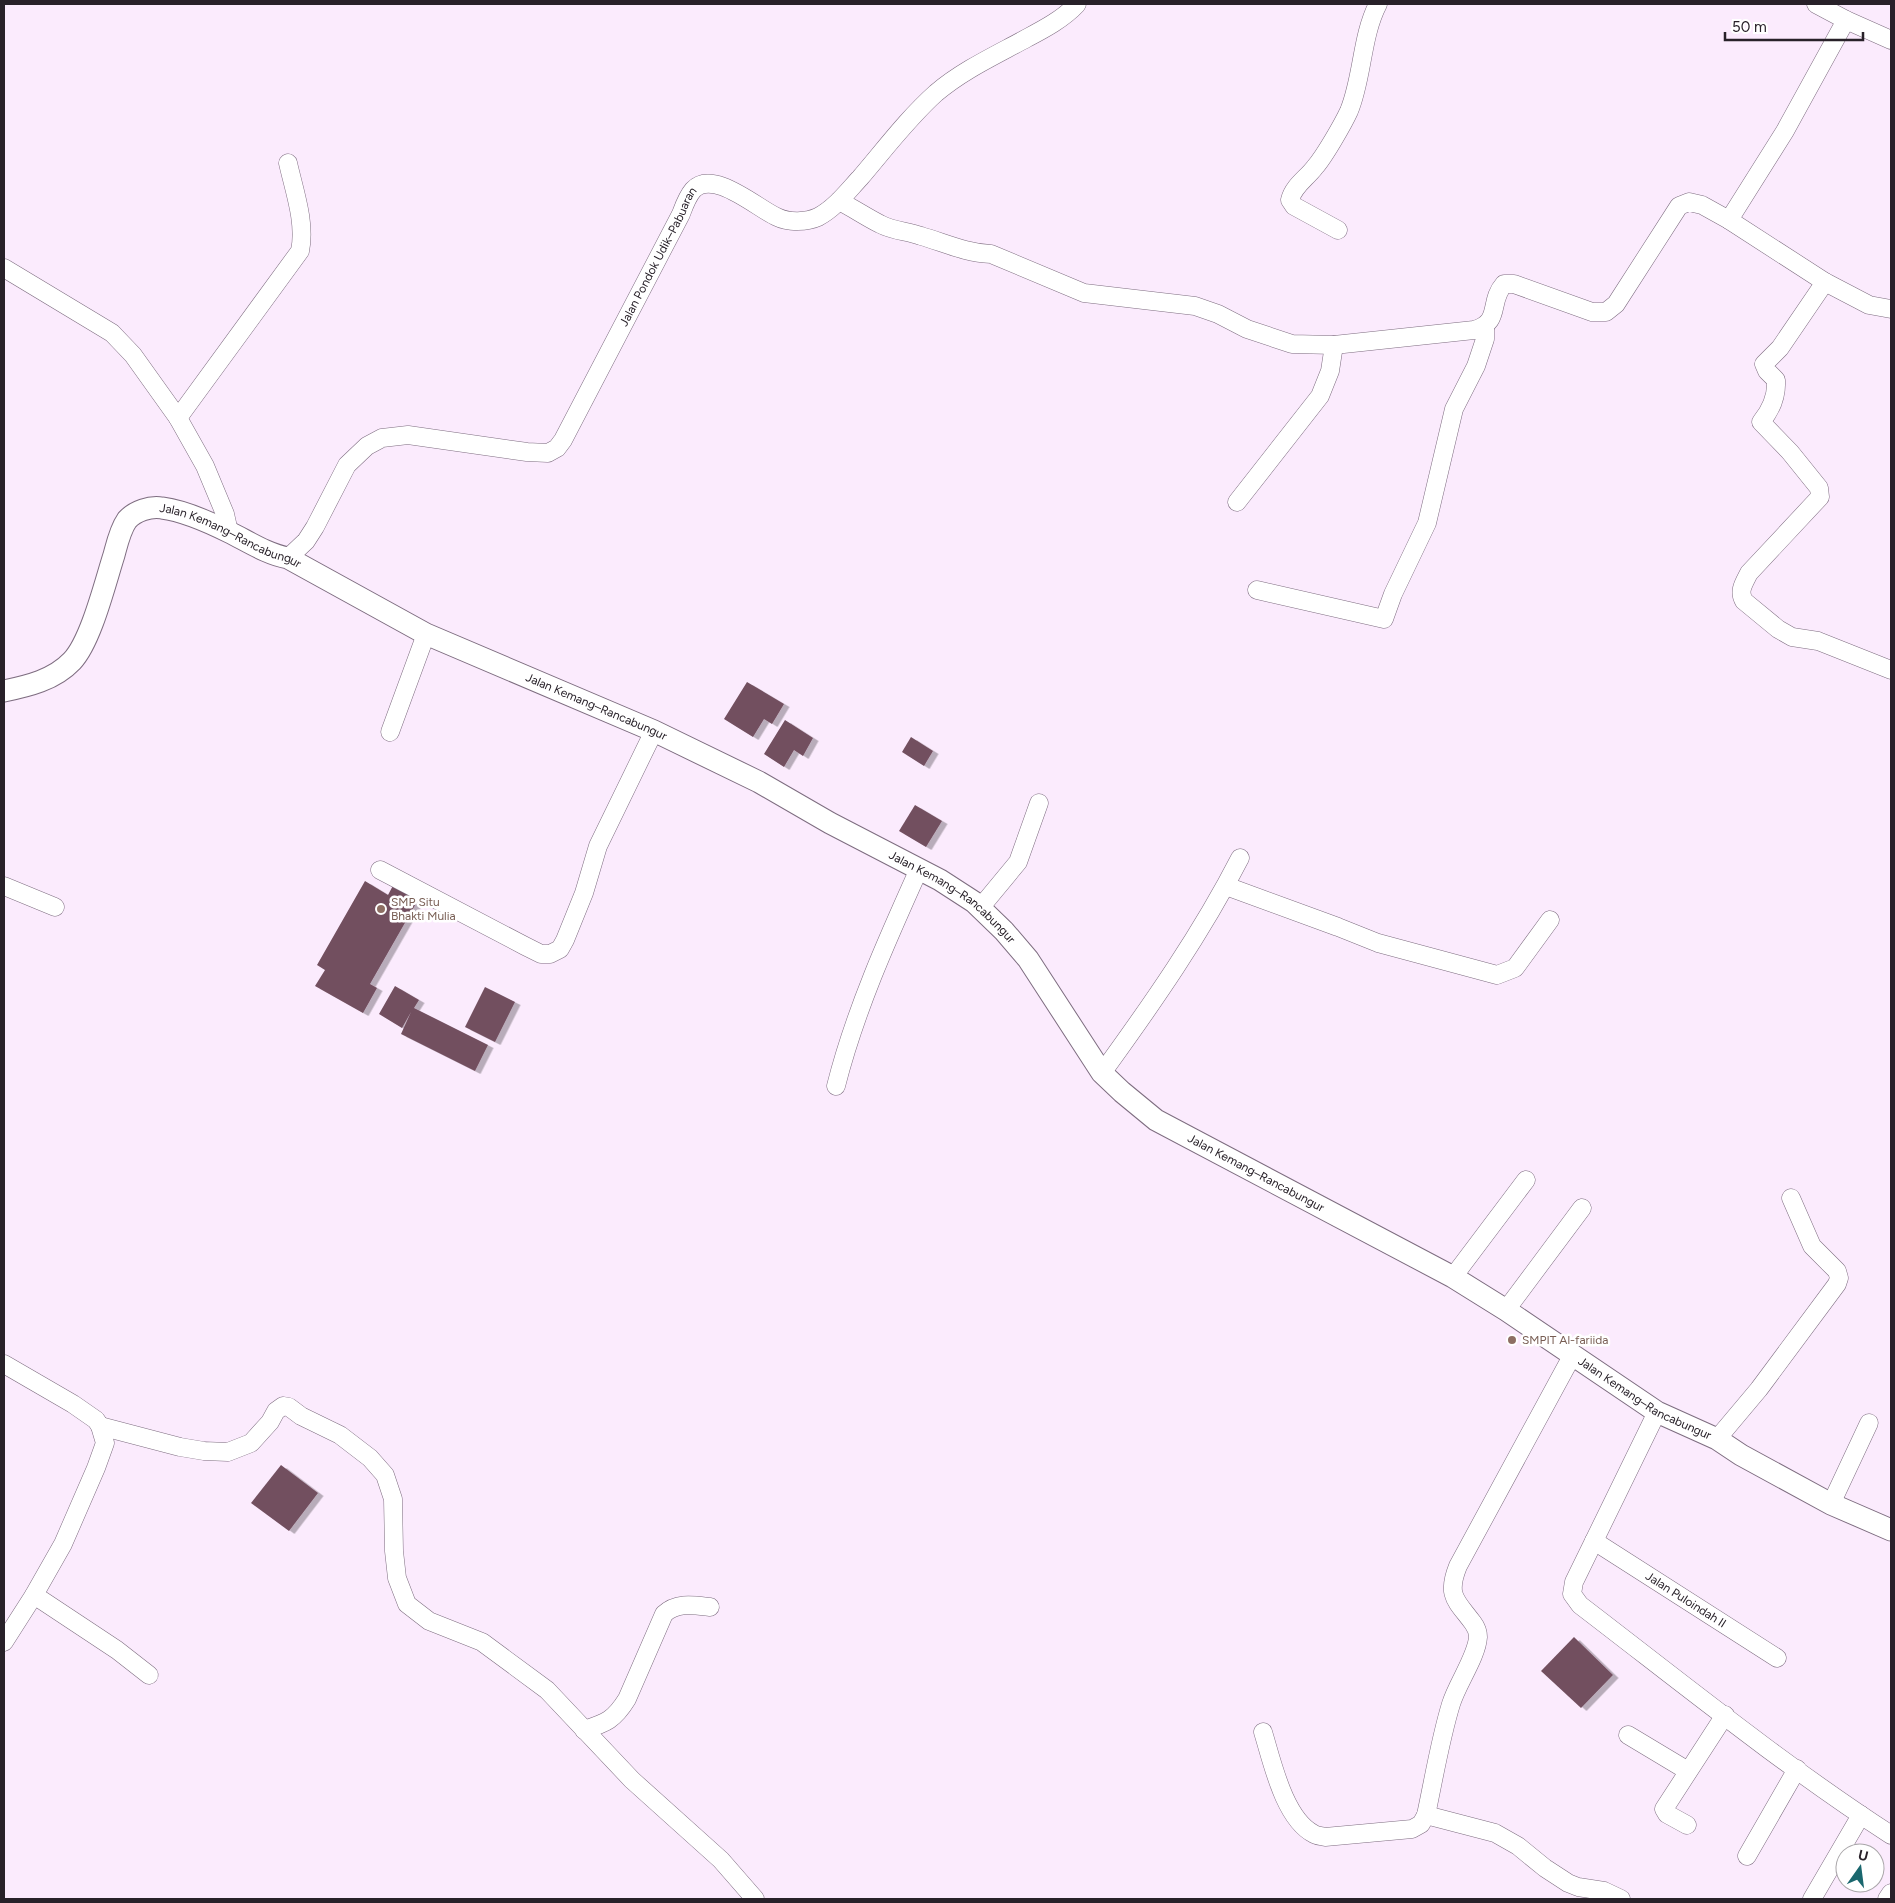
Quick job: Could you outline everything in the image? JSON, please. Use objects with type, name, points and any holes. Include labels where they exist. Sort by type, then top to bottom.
[{"type":"street","name":"Jalan Pondok Udik–Pabuaran","points":[[288,558],[306,542],[347,465],[367,446],[382,438],[408,435],[527,452],[548,453],[557,448],[564,440],[687,199],[694,189],[702,185],[715,184],[726,187],[779,218],[796,222],[818,217],[840,201],[936,93],[958,76],[1047,28],[1077,4]]},
{"type":"street","points":[[1338,230],[1294,206],[1290,200],[1292,192],[1317,166],[1348,112],[1355,91],[1372,16],[1378,4]]},
{"type":"street","points":[[1816,4],[1891,40]]},
{"type":"street","points":[[1729,220],[1785,131],[1846,20]]},
{"type":"street","points":[[178,418],[300,250],[302,243],[299,210],[288,162]]},
{"type":"street","points":[[840,201],[880,224],[976,254],[992,254],[1084,293],[1195,306],[1218,314],[1247,329],[1292,344],[1334,345],[1474,330],[1486,327]]},
{"type":"street","points":[[1257,590],[1384,619],[1393,594],[1427,523],[1454,409],[1476,366],[1485,339],[1486,327],[1491,319],[1497,291],[1504,284],[1514,284],[1592,312],[1606,312],[1616,304],[1678,206],[1689,202],[1702,205],[1729,220],[1825,282],[1869,305],[1891,308]]},
{"type":"street","points":[[4,268],[112,333],[133,355],[178,418],[205,466],[225,514],[229,532]]},
{"type":"street","points":[[1825,282],[1780,348],[1764,364],[1766,371],[1776,380],[1777,388],[1772,406],[1760,422],[1790,452],[1819,488],[1820,496],[1749,573],[1742,586],[1741,596],[1744,601],[1764,618],[1792,637],[1818,641],[1891,670]]},
{"type":"street","points":[[1237,502],[1320,396],[1330,371],[1334,345]]},
{"type":"street","name":"Jalan Kemang–Rancabungur","points":[[4,691],[25,687],[43,680],[60,672],[73,659],[100,602],[121,532],[128,519],[142,510],[160,508],[198,518],[266,552],[288,558],[426,634],[654,731],[759,782],[830,823],[940,880],[980,908],[1004,931],[1028,959],[1102,1073],[1156,1120],[1453,1277],[1506,1310],[1657,1412],[1717,1439],[1741,1455],[1831,1504],[1891,1530]]},
{"type":"street","points":[[390,732],[426,634]]},
{"type":"street","points":[[380,870],[541,954],[550,954],[560,948],[565,940],[584,893],[598,846],[654,731]]},
{"type":"street","points":[[980,908],[1018,862],[1039,803]]},
{"type":"street","points":[[1102,1073],[1155,1000],[1226,886],[1240,858]]},
{"type":"street","points":[[836,1086],[845,1047],[859,1008],[920,869]]},
{"type":"street","points":[[4,886],[55,907]]},
{"type":"street","points":[[1226,886],[1378,943],[1496,975],[1515,968],[1550,920]]},
{"type":"street","points":[[1453,1277],[1526,1180]]},
{"type":"street","points":[[1717,1439],[1741,1412],[1804,1330],[1837,1284],[1839,1278],[1836,1271],[1812,1246],[1791,1198]]},
{"type":"street","points":[[1506,1310],[1582,1208]]},
{"type":"street","points":[[1263,1732],[1286,1800],[1295,1817],[1314,1834],[1325,1837],[1412,1829],[1421,1824],[1426,1815],[1451,1704],[1474,1651],[1478,1637],[1477,1628],[1452,1595],[1452,1581],[1458,1566],[1572,1356]]},
{"type":"street","points":[[4,1364],[73,1404],[96,1420],[100,1426],[105,1443],[63,1544],[34,1596],[4,1642]]},
{"type":"street","points":[[100,1426],[180,1447],[228,1452],[251,1443],[270,1422],[276,1411],[283,1406],[289,1407],[301,1416],[340,1435],[370,1458],[385,1475],[393,1499],[394,1551],[397,1578],[406,1604],[429,1621],[482,1642],[547,1690],[632,1780],[721,1860],[755,1899]]},
{"type":"street","points":[[1657,1412],[1574,1582],[1572,1594],[1580,1605],[1725,1715],[1797,1769],[1891,1835]]},
{"type":"street","points":[[1831,1504],[1869,1423]]},
{"type":"street","name":"Jalan Puloindah II","points":[[1594,1540],[1777,1658]]},
{"type":"street","points":[[34,1596],[117,1650],[149,1675]]},
{"type":"street","points":[[584,1730],[613,1718],[620,1710],[627,1699],[664,1614],[671,1608],[679,1606],[710,1607]]},
{"type":"street","points":[[1687,1824],[1666,1814],[1664,1809],[1725,1715]]},
{"type":"street","points":[[1628,1735],[1688,1771]]},
{"type":"street","points":[[1747,1856],[1797,1769]]},
{"type":"street","points":[[1426,1815],[1495,1833],[1525,1851],[1545,1868],[1568,1883],[1578,1887],[1604,1891],[1621,1899]]},
{"type":"street","points":[[1812,1899],[1861,1815]]},
{"type":"street","points":[[1887,1899],[1891,1893]]},
{"type":"building","points":[[747,682],[784,704],[772,724],[764,719],[753,737],[724,719]]},
{"type":"building","points":[[785,720],[813,738],[803,756],[794,750],[784,767],[764,754]]},
{"type":"building","points":[[911,737],[933,751],[924,766],[902,752]]},
{"type":"building","points":[[915,805],[942,821],[926,847],[899,831]]},
{"type":"building","points":[[397,878],[422,893],[370,984],[377,988],[363,1013],[315,986],[325,970],[317,965],[365,881],[388,895]]},
{"type":"building","points":[[395,986],[419,1000],[414,1008],[488,1045],[475,1071],[401,1034],[411,1012],[402,1028],[379,1014]]},
{"type":"building","points":[[485,987],[515,1002],[495,1042],[465,1027]]},
{"type":"building","points":[[281,1465],[318,1493],[289,1531],[251,1503]]},
{"type":"building","points":[[1574,1637],[1613,1675],[1581,1708],[1541,1671]]},
{"type":"place","name":"SMP Situ Bhakti Mulia","points":[[381,909]]},
{"type":"place","name":"SMPIT Al-fariida","points":[[1512,1340]]}]
